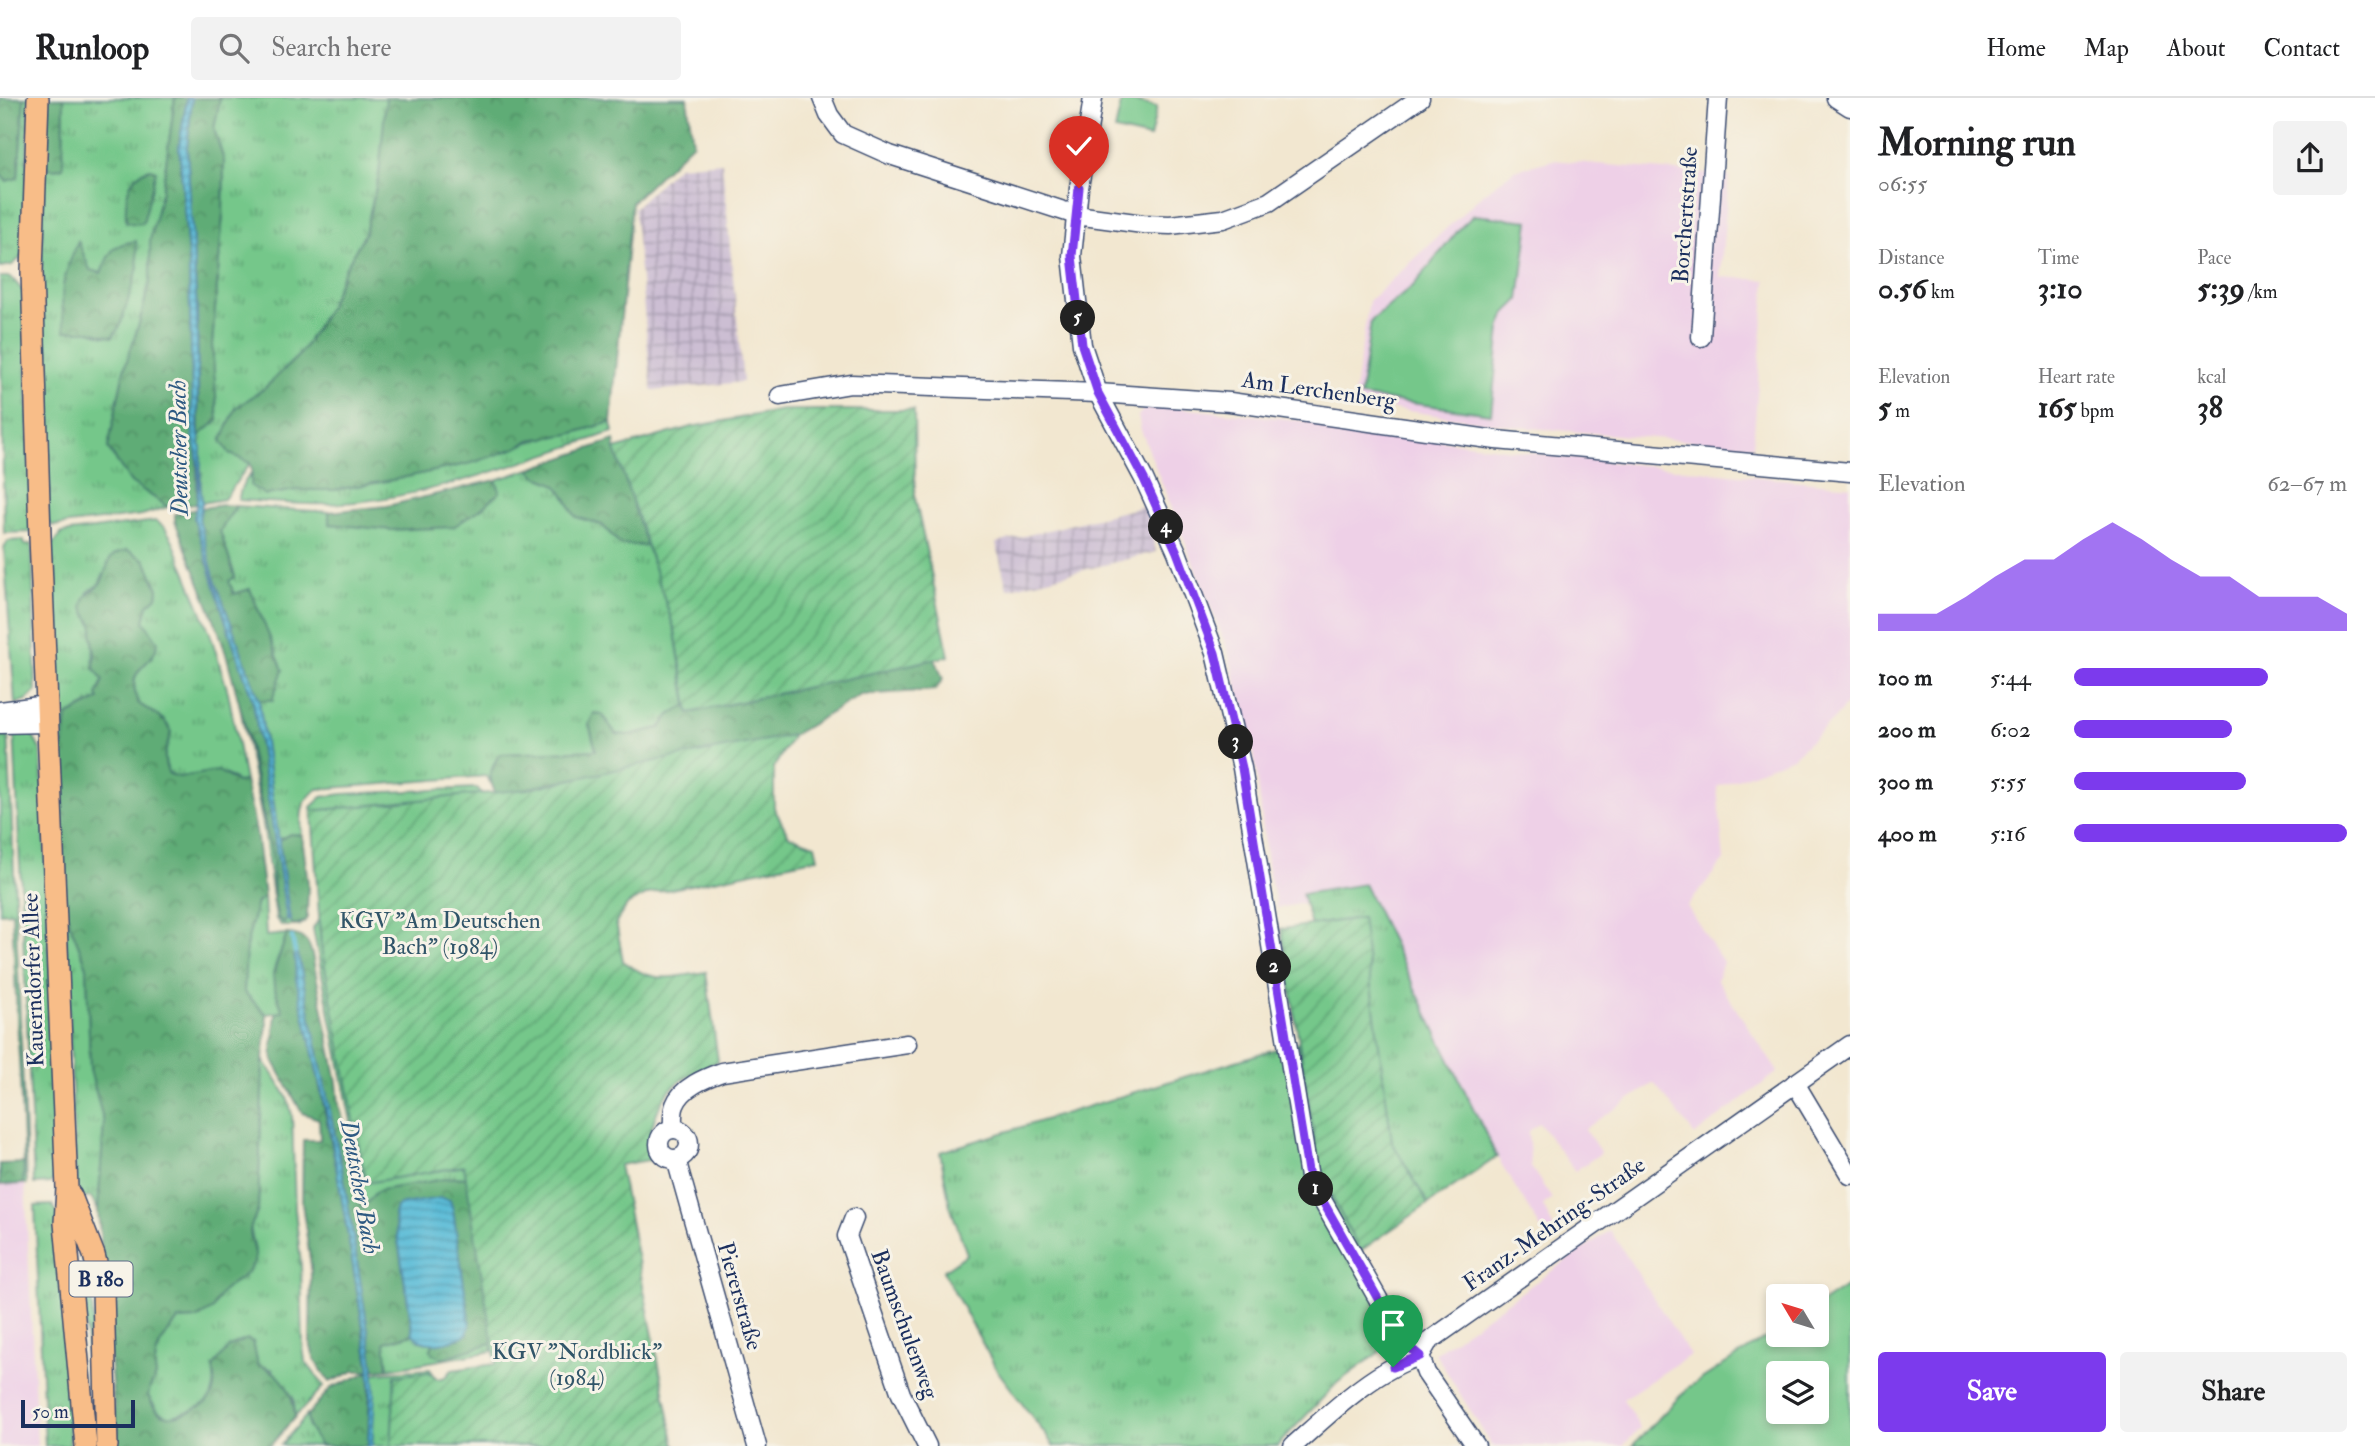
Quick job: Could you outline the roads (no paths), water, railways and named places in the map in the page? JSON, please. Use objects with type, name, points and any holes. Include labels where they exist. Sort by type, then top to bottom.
[{"type":"main road","name":"Kauerndorfer Allee","points":[[38,98],[32,272],[67,1188],[65,1223],[86,1446]]},
{"type":"main road","name":"Kauerndorfer Allee","points":[[67,1188],[94,1255],[103,1290],[107,1446]]},
{"type":"street","points":[[822,98],[829,115],[843,134],[890,155],[1076,215],[1170,225],[1223,219],[1269,202],[1420,98]]},
{"type":"street","points":[[1093,98],[1072,256],[1082,345],[1098,393],[1144,479],[1177,552],[1215,653],[1242,768],[1309,1177],[1402,1341],[1420,1356],[1426,1373],[1476,1446]]},
{"type":"street","name":"Borchertstraße","points":[[1700,337],[1718,98]]},
{"type":"street","points":[[1836,98],[1850,107]]},
{"type":"street","name":"Am Lerchenberg","points":[[780,396],[851,384],[1098,393],[1230,402],[1496,440],[1850,472]]},
{"type":"street","points":[[0,711],[48,714]]},
{"type":"street","points":[[0,724],[48,714]]},
{"type":"street","name":"Piererstraße","points":[[757,1446],[676,1159],[663,1154],[659,1145],[664,1132],[673,1129],[674,1106],[682,1094],[694,1085],[722,1072],[907,1044]]},
{"type":"street","name":"Franz-Mehring-Straße","points":[[1293,1446],[1371,1383],[1405,1361],[1420,1356],[1428,1342],[1850,1045]]},
{"type":"street","points":[[1795,1083],[1850,1175]]},
{"type":"street","name":"Baumschulenweg","points":[[855,1218],[847,1236],[901,1394],[927,1446]]},
{"type":"water","points":[[187,98],[192,98],[187,148],[197,311],[202,503],[199,519],[214,577],[259,700],[290,921],[287,919],[253,701],[194,518],[198,465],[193,435],[189,268],[179,146]]},
{"type":"water","points":[[294,946],[344,1179],[373,1361],[375,1393],[372,1446],[368,1446],[371,1393],[369,1361],[329,1124],[296,979]]},
{"type":"water","points":[[441,1198],[450,1200],[453,1210],[470,1325],[467,1334],[461,1337],[447,1342],[431,1343],[418,1339],[413,1334],[394,1214],[396,1207],[403,1204]]},
{"type":"waterway","name":"Deutscher Bach","points":[[292,937],[295,952]]},
{"type":"park label","name":"KGV \"Am Deutschen Bach\" (1984)","points":[[440,933]]},
{"type":"park label","name":"KGV \"Nordblick\" (1984)","points":[[577,1364]]}]
